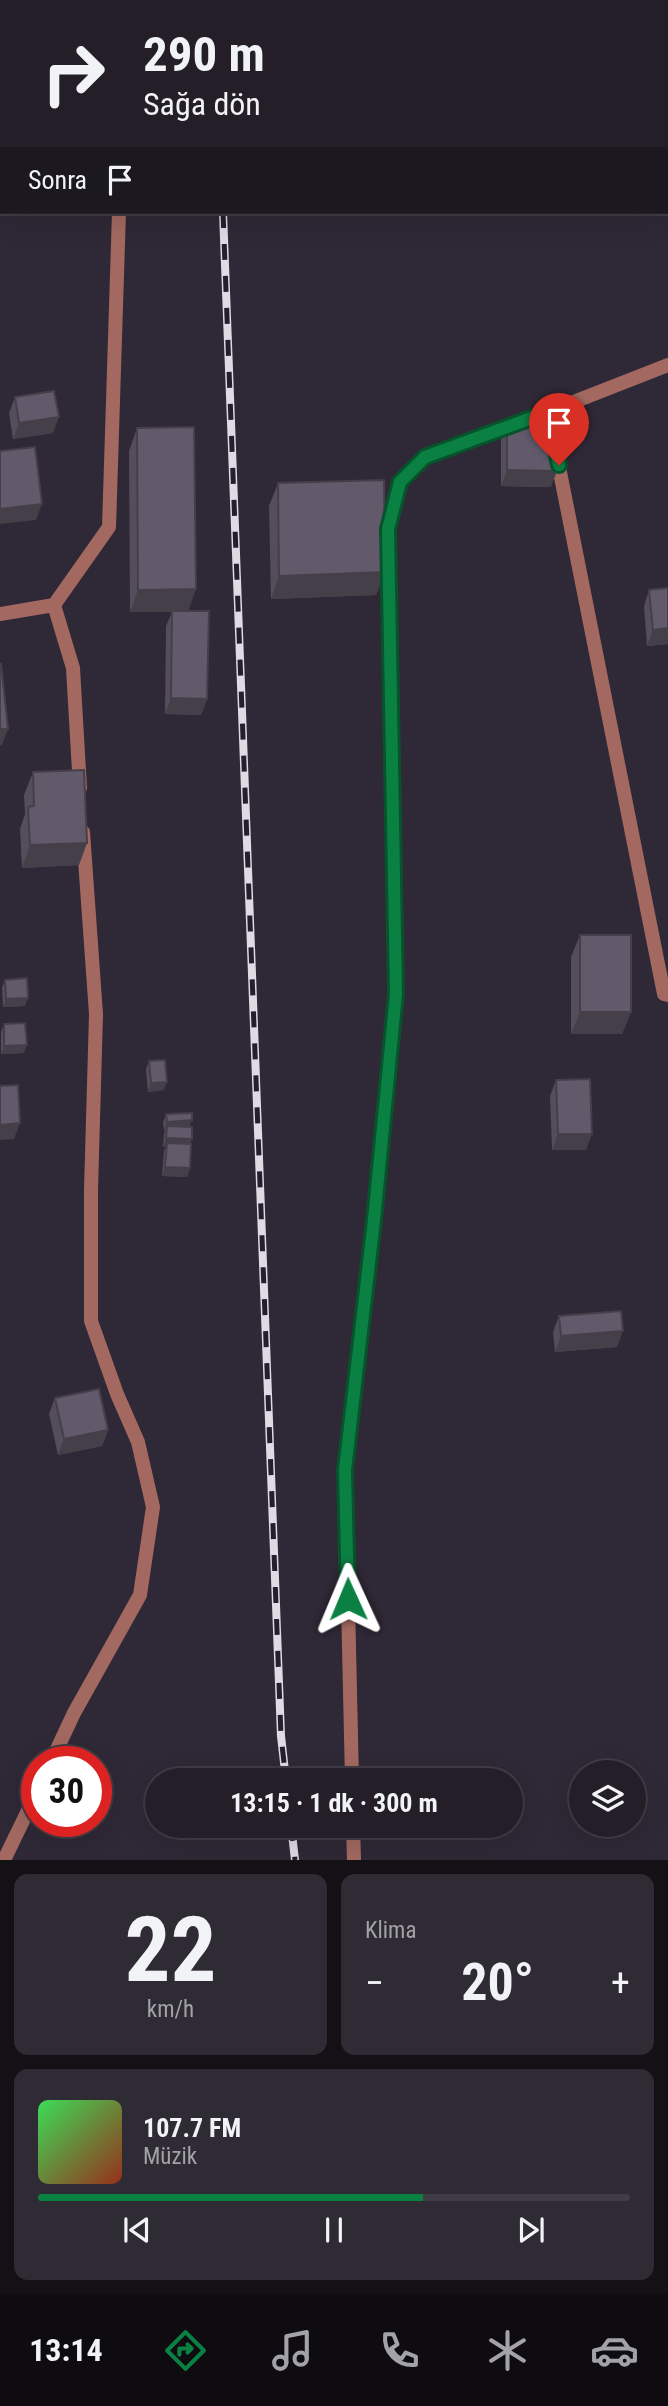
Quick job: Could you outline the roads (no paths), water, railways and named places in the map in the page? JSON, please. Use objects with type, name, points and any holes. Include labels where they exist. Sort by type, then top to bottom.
[{"type":"street","points":[[0,614],[54,605],[109,527],[119,214]]},
{"type":"street","points":[[352,1768],[345,1470],[374,1220],[396,994],[388,529],[400,482],[425,457],[668,365]]},
{"type":"street","points":[[548,412],[664,994],[668,995]]},
{"type":"street","points":[[54,605],[73,668],[96,1014],[91,1189],[91,1321],[138,1443],[153,1507],[140,1595],[59,1746]]},
{"type":"street","points":[[4,1860],[21,1825]]},
{"type":"street","points":[[354,1838],[354,1860]]},
{"type":"railway","points":[[223,214],[281,1736],[285,1768]]},
{"type":"railway","points":[[292,1838],[295,1860]]}]
